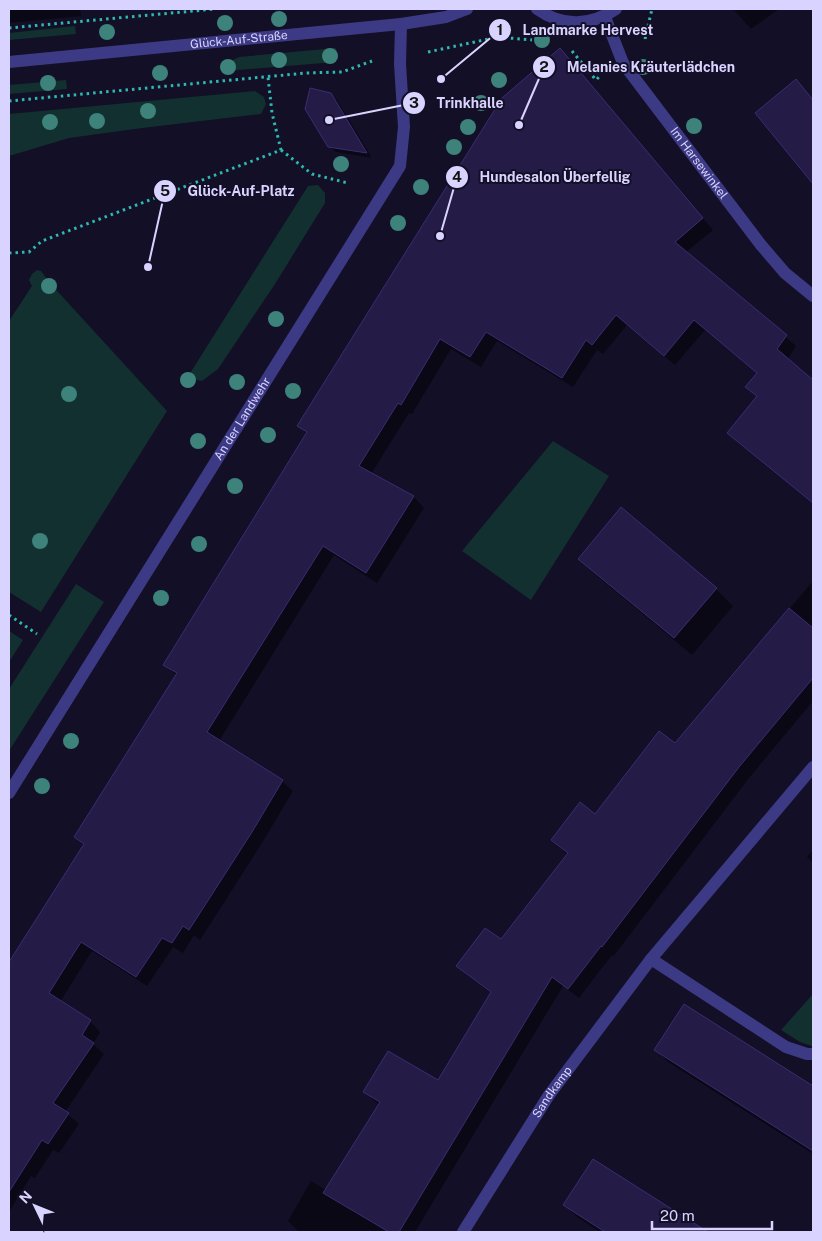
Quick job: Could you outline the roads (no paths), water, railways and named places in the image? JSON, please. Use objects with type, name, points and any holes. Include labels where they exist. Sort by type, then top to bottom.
[{"type":"street","name":"Glück-Auf-Straße","points":[[9,62],[401,24],[446,17],[467,9]]},
{"type":"street","points":[[537,9],[546,16],[565,22],[586,22],[605,16],[616,9]]},
{"type":"street","name":"Im Harsewinkel","points":[[605,16],[623,63],[761,245],[785,273],[813,296]]},
{"type":"street","name":"An der Landwehr","points":[[9,793],[400,166],[404,127],[400,64],[401,24]]},
{"type":"street","name":"Sandkamp","points":[[463,1232],[549,1094],[651,959],[813,767]]},
{"type":"street","points":[[651,959],[786,1047],[807,1054],[813,1054]]},
{"type":"place","name":"Landmarke Hervest","points":[[441,79]]},
{"type":"place","name":"Trinkhalle","points":[[329,120]]},
{"type":"place","name":"Melanies Kräuterlädchen","points":[[519,125]]},
{"type":"place","name":"Hundesalon Überfellig","points":[[440,236]]},
{"type":"place","name":"Glück-Auf-Platz","points":[[148,267]]}]
